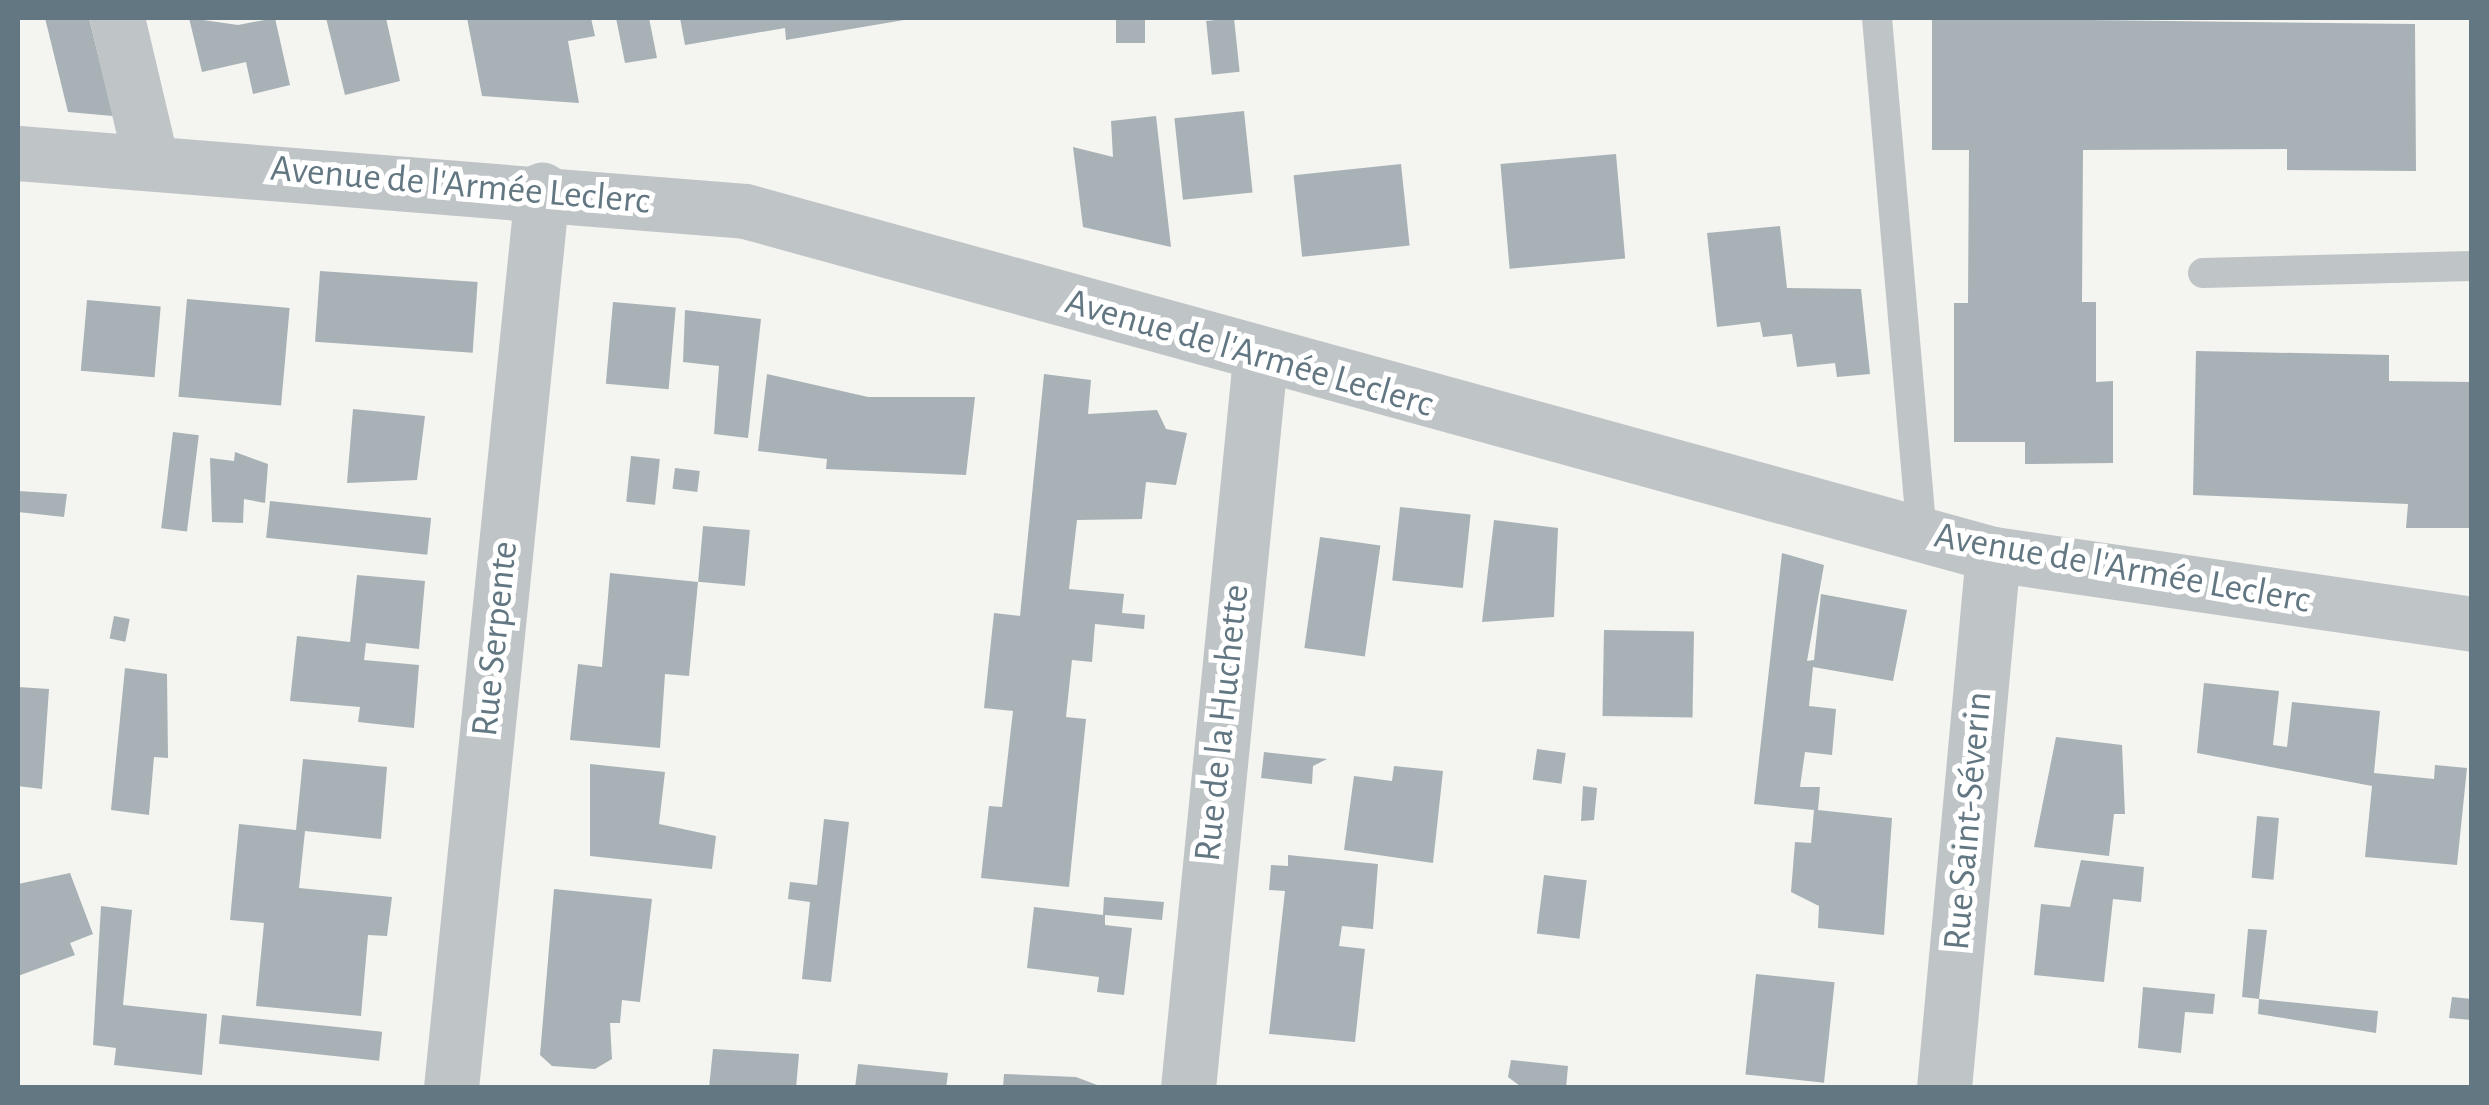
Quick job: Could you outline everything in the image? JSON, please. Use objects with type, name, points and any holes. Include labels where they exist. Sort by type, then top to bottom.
[{"type":"street","points":[[117,18],[151,162]]},
{"type":"street","name":"Avenue de l'Armée Leclerc","points":[[18,152],[542,190],[745,210],[1260,360],[1992,554],[2472,624]]},
{"type":"street","name":"Rue Serpente","points":[[452,1088],[542,190]]},
{"type":"street","name":"Rue de la Huchette","points":[[1188,1088],[1260,360]]},
{"type":"street","name":"Rue Saint-Séverin","points":[[1944,1088],[1992,554]]},
{"type":"lane","points":[[1877,18],[1922,536]]},
{"type":"lane","points":[[2202,273],[2472,266]]},
{"type":"building","points":[[45,18],[89,18],[113,116],[68,112]]},
{"type":"building","points":[[189,18],[238,25],[275,18],[290,85],[253,94],[246,62],[202,72]]},
{"type":"building","points":[[326,18],[386,18],[400,81],[345,95]]},
{"type":"building","points":[[467,18],[591,18],[595,36],[568,41],[579,103],[482,96]]},
{"type":"building","points":[[616,18],[649,18],[657,58],[625,63]]},
{"type":"building","points":[[680,18],[904,20],[786,40],[785,28],[685,45]]},
{"type":"building","points":[[1116,18],[1145,18],[1145,43],[1116,43]]},
{"type":"building","points":[[1234,18],[1240,72],[1212,75],[1206,21]]},
{"type":"building","points":[[1932,18],[2415,24],[2416,171],[2287,170],[2287,149],[2083,150],[2082,302],[2096,302],[2096,382],[2113,381],[2113,463],[2025,464],[2025,442],[1954,442],[1954,303],[1968,303],[1969,150],[1932,150]]},
{"type":"building","points":[[1244,111],[1253,193],[1183,200],[1174,118]]},
{"type":"building","points":[[1156,116],[1171,247],[1083,227],[1073,147],[1113,157],[1111,121]]},
{"type":"building","points":[[1616,154],[1625,259],[1510,269],[1500,164]]},
{"type":"building","points":[[1401,164],[1410,246],[1302,257],[1294,175]]},
{"type":"building","points":[[1780,226],[1787,288],[1861,289],[1870,374],[1837,377],[1835,363],[1797,367],[1792,334],[1763,337],[1760,322],[1717,327],[1707,233]]},
{"type":"building","points":[[320,271],[478,282],[473,353],[315,342]]},
{"type":"building","points":[[187,299],[290,308],[281,406],[178,397]]},
{"type":"building","points":[[87,300],[161,306],[155,377],[81,371]]},
{"type":"building","points":[[613,302],[676,307],[669,389],[606,384]]},
{"type":"building","points":[[685,310],[761,319],[748,438],[714,434],[719,366],[683,362]]},
{"type":"building","points":[[2196,351],[2389,355],[2389,381],[2472,382],[2472,528],[2406,528],[2408,504],[2193,495]]},
{"type":"building","points":[[767,374],[868,397],[975,397],[966,475],[826,469],[827,459],[758,451]]},
{"type":"building","points":[[1044,374],[1091,380],[1088,414],[1157,410],[1166,429],[1187,433],[1176,485],[1146,482],[1142,519],[1077,520],[1069,589],[1124,594],[1122,613],[1145,615],[1144,629],[1095,624],[1092,662],[1072,660],[1066,717],[1086,719],[1069,887],[981,878],[989,806],[1002,807],[1013,711],[984,708],[994,613],[1020,616]]},
{"type":"building","points":[[353,409],[425,416],[417,480],[347,483]]},
{"type":"building","points":[[173,432],[199,435],[187,531],[161,528]]},
{"type":"building","points":[[235,452],[268,464],[265,503],[244,499],[243,523],[212,522],[210,458],[234,461]]},
{"type":"building","points":[[631,456],[660,459],[655,505],[626,502]]},
{"type":"building","points":[[675,468],[700,471],[697,492],[672,489]]},
{"type":"building","points":[[18,491],[67,494],[64,517],[18,512]]},
{"type":"building","points":[[270,501],[431,518],[427,555],[266,538]]},
{"type":"building","points":[[1400,507],[1471,514],[1463,588],[1392,581]]},
{"type":"building","points":[[1494,520],[1558,528],[1554,617],[1482,622]]},
{"type":"building","points":[[703,526],[750,530],[745,586],[698,582]]},
{"type":"building","points":[[1320,537],[1380,545],[1365,656],[1304,648]]},
{"type":"building","points":[[1782,553],[1824,565],[1807,661],[1814,660],[1821,594],[1907,610],[1893,681],[1813,667],[1809,706],[1836,709],[1832,755],[1805,752],[1800,787],[1820,787],[1818,810],[1892,818],[1884,935],[1818,928],[1819,906],[1791,892],[1795,842],[1811,843],[1814,810],[1754,804]]},
{"type":"building","points":[[610,573],[698,582],[689,676],[665,674],[660,748],[570,740],[578,664],[602,667]]},
{"type":"building","points":[[357,575],[425,581],[419,649],[366,643],[364,660],[419,665],[414,728],[358,722],[360,707],[290,701],[297,636],[350,642]]},
{"type":"building","points":[[114,616],[130,619],[125,642],[110,639]]},
{"type":"building","points":[[1604,630],[1694,632],[1692,718],[1602,716]]},
{"type":"building","points":[[125,668],[167,674],[168,758],[154,757],[149,815],[111,810]]},
{"type":"building","points":[[2204,683],[2279,691],[2273,745],[2287,747],[2292,702],[2380,711],[2374,773],[2434,779],[2435,765],[2467,768],[2457,865],[2365,857],[2372,786],[2197,753]]},
{"type":"building","points":[[18,687],[49,689],[42,789],[18,786]]},
{"type":"building","points":[[2056,737],[2122,745],[2125,814],[2114,814],[2109,856],[2034,847]]},
{"type":"building","points":[[1537,749],[1566,753],[1561,784],[1533,780]]},
{"type":"building","points":[[1264,752],[1327,759],[1313,766],[1312,784],[1261,778]]},
{"type":"building","points":[[303,759],[387,767],[381,839],[305,831],[299,888],[392,897],[387,936],[368,935],[361,1016],[256,1006],[264,923],[230,920],[239,824],[296,830]]},
{"type":"building","points":[[590,764],[665,772],[659,824],[716,836],[712,869],[590,856]]},
{"type":"building","points":[[1394,766],[1443,771],[1433,863],[1344,850],[1354,776],[1392,781]]},
{"type":"building","points":[[1583,786],[1597,788],[1594,820],[1581,821]]},
{"type":"building","points":[[2257,816],[2279,818],[2274,880],[2252,878]]},
{"type":"building","points":[[824,819],[849,822],[831,982],[802,979],[810,902],[788,899],[790,882],[817,885]]},
{"type":"building","points":[[1288,855],[1378,864],[1373,929],[1342,926],[1339,946],[1365,949],[1355,1042],[1269,1034],[1285,891],[1269,890],[1271,865],[1288,866]]},
{"type":"building","points":[[2081,860],[2144,867],[2141,902],[2113,899],[2104,982],[2034,975],[2041,904],[2070,907]]},
{"type":"building","points":[[70,873],[93,934],[70,943],[75,955],[18,976],[18,884]]},
{"type":"building","points":[[1544,875],[1587,880],[1579,939],[1537,934]]},
{"type":"building","points":[[554,889],[652,899],[640,1002],[622,1000],[620,1023],[610,1023],[612,1059],[595,1069],[552,1066],[540,1055]]},
{"type":"building","points":[[1104,897],[1164,902],[1162,920],[1105,915],[1105,925],[1132,928],[1124,995],[1097,992],[1099,977],[1027,968],[1034,907],[1103,915]]},
{"type":"building","points":[[101,906],[132,910],[123,1005],[207,1014],[202,1075],[114,1065],[116,1048],[93,1045]]},
{"type":"building","points":[[2248,929],[2267,930],[2259,999],[2242,997]]},
{"type":"building","points":[[1756,974],[1835,982],[1824,1083],[1745,1074]]},
{"type":"building","points":[[2143,987],[2215,994],[2213,1014],[2185,1012],[2181,1053],[2138,1048]]},
{"type":"building","points":[[2452,997],[2472,999],[2472,1020],[2449,1018]]},
{"type":"building","points":[[2259,999],[2378,1011],[2376,1033],[2258,1014]]},
{"type":"building","points":[[222,1015],[382,1032],[379,1061],[219,1044]]},
{"type":"building","points":[[713,1049],[799,1054],[796,1088],[709,1088]]},
{"type":"building","points":[[1511,1060],[1568,1066],[1566,1088],[1520,1086],[1508,1077]]},
{"type":"building","points":[[858,1064],[948,1073],[946,1088],[855,1088]]},
{"type":"building","points":[[1004,1074],[1076,1077],[1105,1088],[1003,1088]]}]
